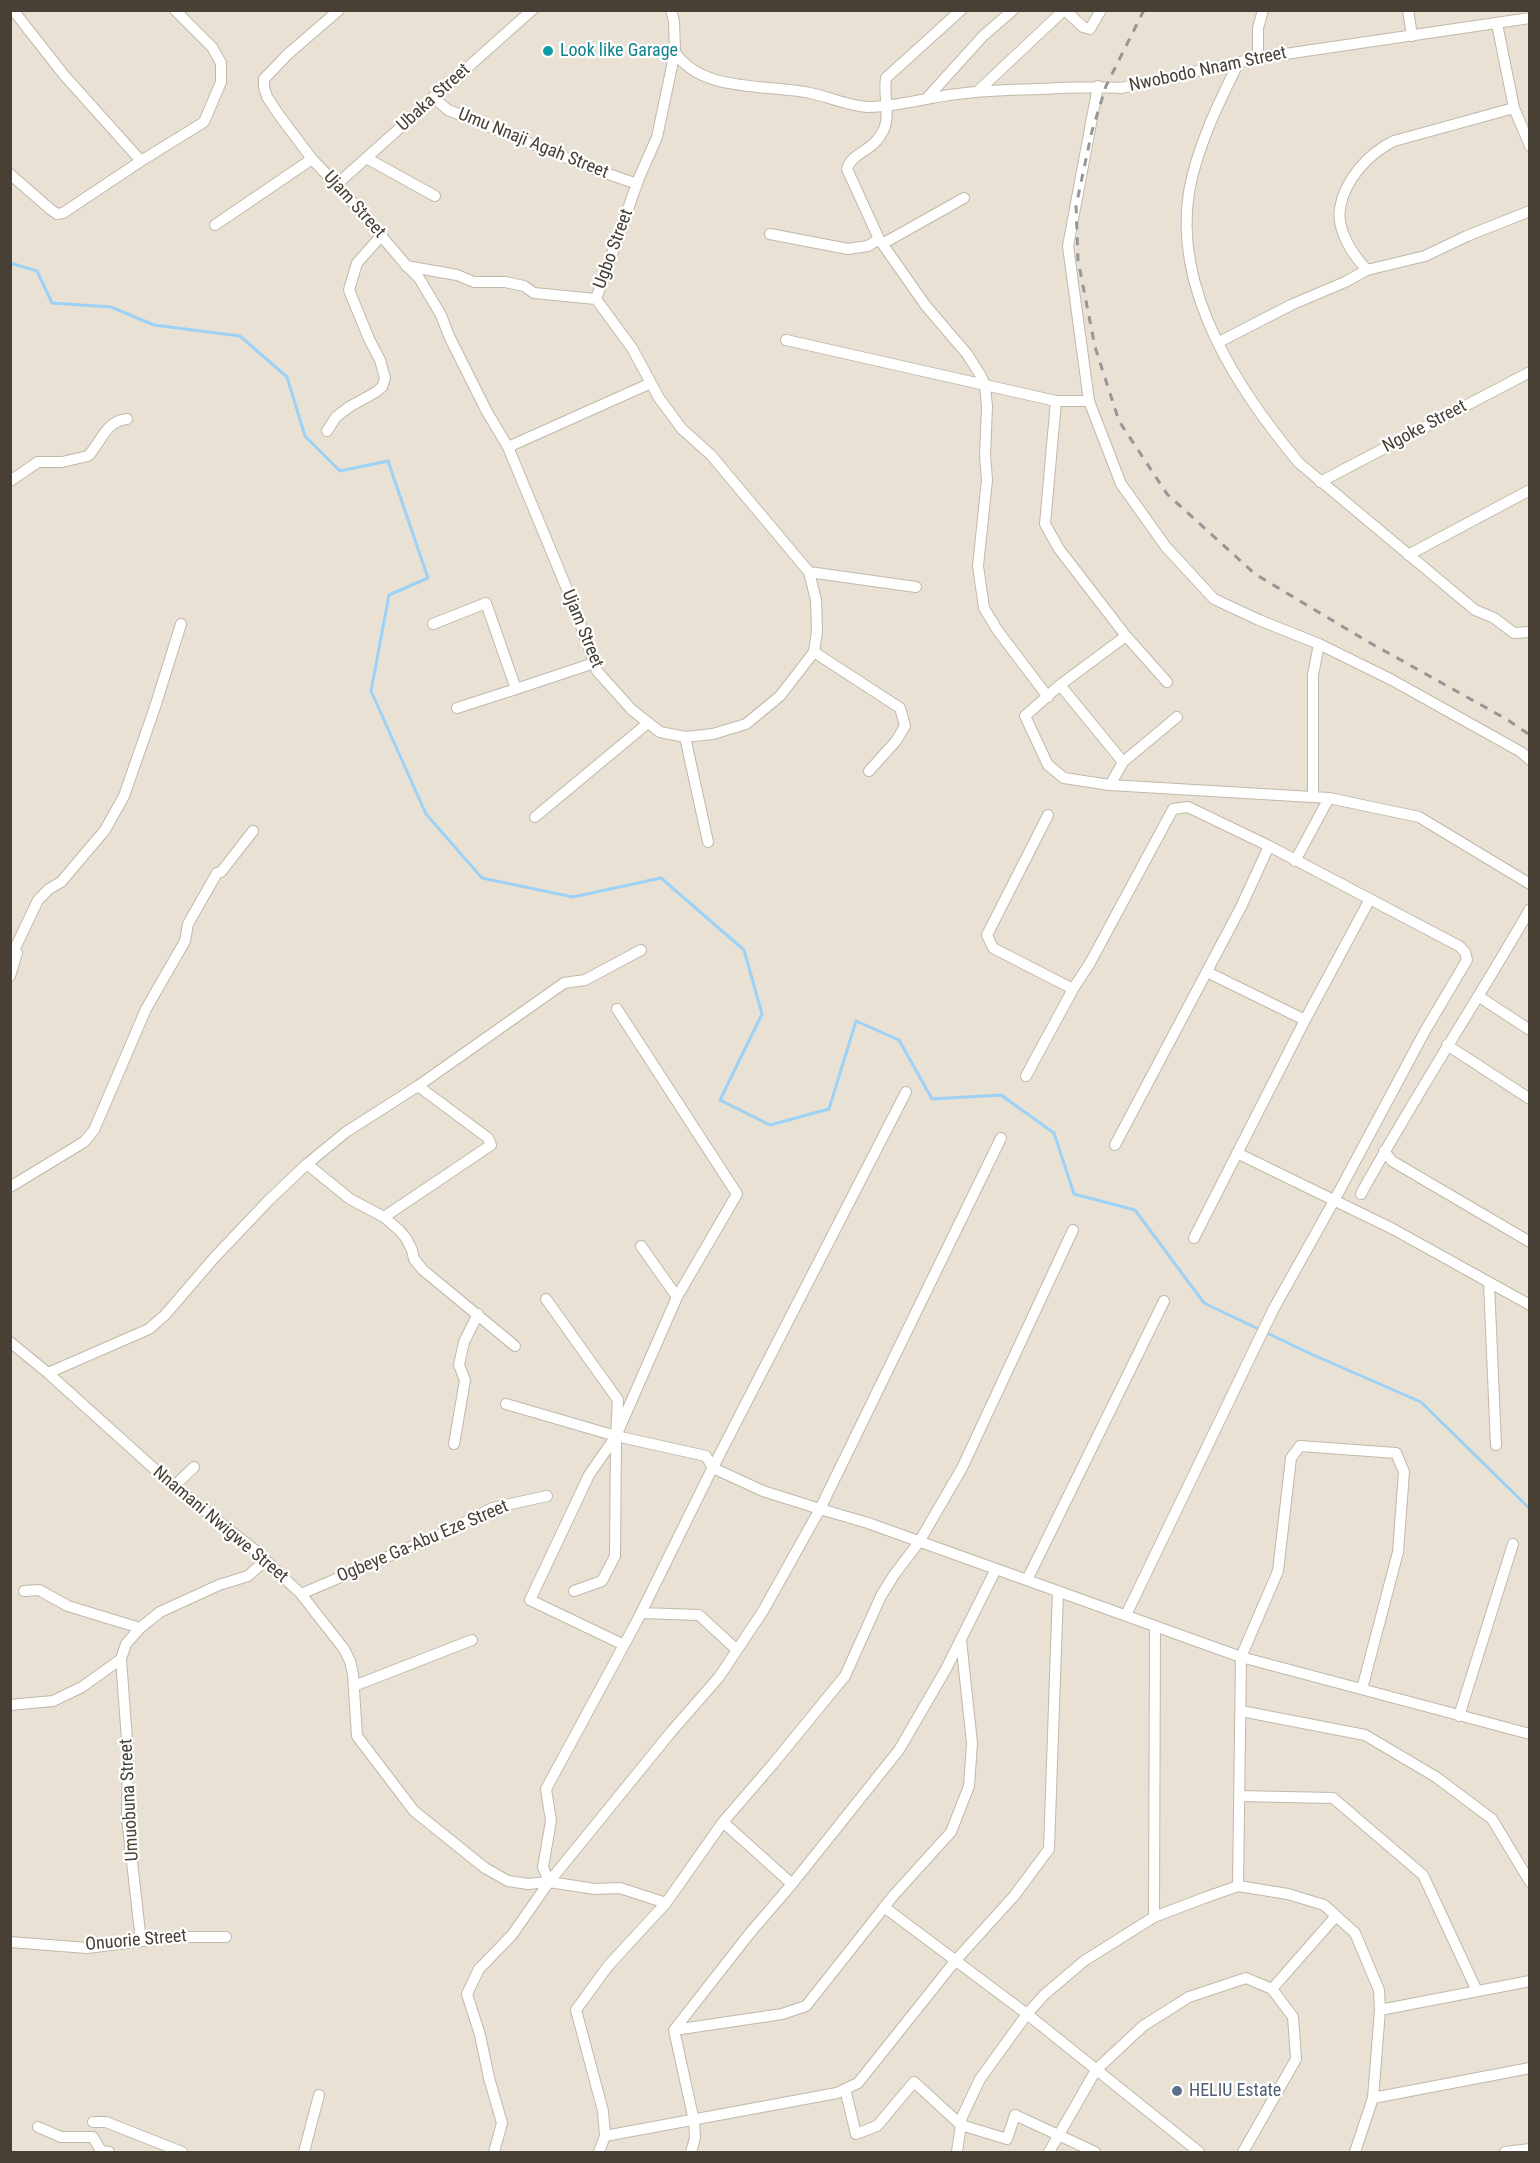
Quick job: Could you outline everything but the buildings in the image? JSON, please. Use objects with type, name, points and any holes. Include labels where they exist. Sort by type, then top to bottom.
[{"type":"street","points":[[13,10],[64,75],[141,160]]},
{"type":"street","points":[[10,174],[50,209],[57,214],[63,213],[141,160],[204,122],[220,82],[221,63],[212,47],[175,10]]},
{"type":"street","name":"Ujam Street","points":[[339,10],[288,54],[264,79],[267,97],[312,159],[419,278],[441,315],[448,336],[487,412],[508,447],[574,606],[597,671],[611,689],[648,723],[660,732],[685,738],[713,734],[746,724],[780,696],[814,651]]},
{"type":"street","name":"Ubaka Street","points":[[336,185],[368,159],[532,10]]},
{"type":"street","name":"Ugbo Street","points":[[406,266],[457,275],[474,282],[506,282],[524,286],[534,293],[596,299],[637,184],[657,137],[675,52],[674,21],[671,10]]},
{"type":"street","points":[[961,10],[886,78],[887,124],[878,142],[854,158],[847,169],[881,241],[926,306],[967,354],[985,385],[987,480],[978,566],[984,608],[998,631],[1047,697]]},
{"type":"street","points":[[927,98],[984,36],[1013,10]]},
{"type":"street","points":[[978,91],[1064,10],[1083,27],[1090,29],[1101,10]]},
{"type":"street","points":[[1258,58],[1258,28],[1263,10]]},
{"type":"street","points":[[1408,10],[1412,36]]},
{"type":"street","name":"Nwobodo Nnam Street","points":[[675,52],[680,60],[696,73],[718,81],[809,92],[865,107],[885,106],[978,91],[1098,86],[1121,88],[1258,58],[1530,18]]},
{"type":"street","points":[[1497,24],[1514,108],[1530,146]]},
{"type":"street","points":[[1238,64],[1216,107],[1202,146],[1190,190],[1187,212],[1187,247],[1205,315],[1242,384],[1299,463],[1475,610],[1494,618],[1514,633],[1529,633]]},
{"type":"street","points":[[1098,86],[1068,246],[1089,401],[1121,484],[1166,547],[1214,599],[1319,644],[1392,680],[1521,752],[1530,760]]},
{"type":"street","name":"Umu Nnaji Agah Street","points":[[433,98],[448,110],[637,184]]},
{"type":"street","points":[[1367,270],[1353,255],[1342,230],[1339,209],[1350,181],[1358,169],[1385,146],[1514,108]]},
{"type":"street","points":[[215,225],[312,159]]},
{"type":"street","points":[[368,159],[435,196]]},
{"type":"street","points":[[770,234],[848,249],[868,246],[964,198]]},
{"type":"street","points":[[1219,342],[1367,270],[1425,256],[1467,236],[1530,211]]},
{"type":"street","points":[[327,431],[336,417],[382,387],[384,370],[356,311],[349,290],[357,263],[382,235]]},
{"type":"street","points":[[596,299],[632,348],[658,398],[682,429],[711,455],[809,572],[816,600],[818,631],[814,651],[900,708],[906,726],[896,741],[869,771]]},
{"type":"street","points":[[786,340],[1056,401],[1089,401]]},
{"type":"street","name":"Ngoke Street","points":[[1320,482],[1530,372]]},
{"type":"street","points":[[508,447],[651,383]]},
{"type":"street","points":[[1056,401],[1045,524],[1059,549],[1126,636],[1167,682]]},
{"type":"street","points":[[10,481],[38,462],[62,462],[88,456],[112,424],[127,418]]},
{"type":"street","points":[[1408,555],[1530,490]]},
{"type":"street","points":[[809,572],[916,588]]},
{"type":"street","points":[[433,624],[486,603],[516,689]]},
{"type":"street","points":[[10,959],[38,900],[49,889],[61,882],[105,830],[124,796],[156,707],[181,624]]},
{"type":"street","points":[[1126,636],[1060,685],[1025,716],[1048,765],[1064,778],[1110,785],[1329,798],[1419,817],[1530,885]]},
{"type":"street","points":[[1312,797],[1313,675],[1319,644]]},
{"type":"street","points":[[457,708],[594,663]]},
{"type":"street","points":[[1060,685],[1123,762]]},
{"type":"street","points":[[1110,785],[1123,762],[1177,717]]},
{"type":"street","points":[[535,817],[648,723]]},
{"type":"street","points":[[685,738],[708,842]]},
{"type":"street","points":[[1295,861],[1329,798]]},
{"type":"street","points":[[1026,1076],[1173,809],[1188,807],[1269,846],[1459,946],[1465,952],[1467,960],[1425,1031],[1273,1310],[1126,1615]]},
{"type":"street","points":[[1048,815],[987,935],[993,948],[1073,989]]},
{"type":"street","points":[[10,1187],[84,1142],[94,1130],[146,1009],[185,941],[188,924],[195,910],[217,873],[221,872],[253,831]]},
{"type":"street","points":[[1115,1145],[1241,907],[1269,846]]},
{"type":"street","points":[[1194,1238],[1305,1020],[1370,899]]},
{"type":"street","points":[[1361,1194],[1384,1151],[1530,909]]},
{"type":"street","points":[[10,976],[20,939]]},
{"type":"street","points":[[48,1373],[149,1329],[165,1315],[268,1200],[346,1132],[418,1086],[564,983],[585,980],[641,950]]},
{"type":"street","points":[[1206,972],[1305,1020]]},
{"type":"street","points":[[1478,996],[1530,1030]]},
{"type":"street","points":[[617,1009],[737,1194],[677,1297],[616,1436],[589,1475],[530,1600],[624,1645]]},
{"type":"street","points":[[1447,1045],[1530,1099]]},
{"type":"street","points":[[384,1217],[491,1145],[488,1138],[418,1086]]},
{"type":"street","points":[[549,1882],[543,1867],[551,1821],[546,1789],[641,1613],[906,1092]]},
{"type":"street","points":[[494,2152],[502,2123],[480,2035],[467,1994],[479,1969],[512,1935],[549,1882],[670,1732],[718,1677],[763,1611],[820,1509],[1001,1138]]},
{"type":"street","points":[[1384,1151],[1392,1161],[1530,1242]]},
{"type":"street","points":[[1237,1153],[1309,1189],[1335,1199],[1530,1305]]},
{"type":"street","points":[[307,1164],[350,1199],[384,1217],[406,1238],[414,1259],[423,1270],[515,1346]]},
{"type":"street","points":[[599,2152],[605,2136],[603,2111],[576,2010],[608,1966],[666,1903],[723,1822],[845,1676],[881,1596],[919,1542],[962,1468],[1072,1230]]},
{"type":"street","points":[[640,1246],[677,1297]]},
{"type":"street","points":[[1489,1283],[1496,1445]]},
{"type":"street","points":[[546,1299],[618,1400],[615,1556],[602,1581],[574,1591]]},
{"type":"street","points":[[1028,1580],[1164,1301]]},
{"type":"street","points":[[454,1444],[465,1380],[459,1365],[464,1342],[478,1314]]},
{"type":"street","name":"Nnamani Nwigwe Street","points":[[10,1342],[174,1486],[256,1551],[301,1594],[344,1649],[350,1661],[357,1736],[414,1811],[485,1868],[508,1881],[528,1884],[549,1882],[595,1889],[620,1888],[666,1903]]},
{"type":"street","points":[[506,1404],[616,1436],[706,1456],[713,1468],[763,1491],[868,1523],[1241,1657],[1530,1734]]},
{"type":"street","points":[[1238,1886],[1241,1657],[1278,1571],[1291,1458],[1299,1446],[1396,1453],[1404,1472],[1398,1552],[1362,1689]]},
{"type":"street","points":[[174,1486],[194,1467]]},
{"type":"street","name":"Ogbeye Ga-Abu Eze Street","points":[[301,1594],[448,1531],[492,1508],[547,1496]]},
{"type":"street","points":[[1459,1716],[1513,1544]]},
{"type":"street","points":[[10,1705],[53,1701],[82,1687],[121,1659],[126,1644],[140,1628],[160,1612],[219,1585],[248,1576],[266,1560]]},
{"type":"street","points":[[674,2030],[750,1932],[792,1884],[899,1750],[996,1569]]},
{"type":"street","points":[[24,1591],[39,1590],[68,1606],[140,1628]]},
{"type":"street","points":[[605,2136],[837,2093],[858,2083],[956,1960],[1014,1896],[1049,1849],[1058,1591]]},
{"type":"street","points":[[641,1613],[699,1615],[736,1650]]},
{"type":"street","points":[[1154,1917],[1155,1626]]},
{"type":"street","points":[[674,2030],[782,2014],[806,2006],[884,1907],[951,1832],[969,1786],[972,1743],[961,1638]]},
{"type":"street","points":[[354,1686],[472,1640]]},
{"type":"street","name":"Umuobuna Street","points":[[121,1659],[128,1754],[127,1818],[141,1941]]},
{"type":"street","points":[[1241,1711],[1365,1735],[1426,1771],[1492,1819],[1530,1882]]},
{"type":"street","points":[[1239,1796],[1333,1798],[1423,1875],[1477,1991]]},
{"type":"street","points":[[723,1822],[792,1884]]},
{"type":"street","points":[[957,2152],[962,2118],[980,2079],[1027,2014],[1044,1995],[1084,1961],[1154,1917],[1238,1886],[1288,1894],[1324,1905],[1354,1933],[1379,1990],[1380,2010],[1373,2098],[1355,2152]]},
{"type":"street","points":[[884,1907],[1027,2014],[1199,2152]]},
{"type":"street","points":[[1272,1989],[1336,1916]]},
{"type":"street","name":"Onuorie Street","points":[[10,1942],[87,1948],[174,1937],[226,1937]]},
{"type":"street","points":[[1049,2152],[1096,2070],[1143,2026],[1189,1997],[1246,1978],[1272,1989],[1293,2018],[1296,2059],[1243,2152]]},
{"type":"street","points":[[1380,2010],[1530,1981]]},
{"type":"street","points":[[674,2030],[694,2121],[695,2138],[691,2152]]},
{"type":"street","points":[[1373,2098],[1530,2068]]},
{"type":"street","points":[[845,2089],[855,2134],[877,2126],[914,2082],[961,2125],[1007,2139],[1015,2115],[1095,2152]]},
{"type":"street","points":[[304,2152],[319,2095]]},
{"type":"street","points":[[93,2122],[106,2122],[182,2152]]},
{"type":"street","points":[[38,2127],[61,2137],[93,2137],[101,2151],[109,2152]]},
{"type":"street","points":[[1505,2152],[1530,2149]]},
{"type":"shaded area","points":[[11,11],[1529,11],[1529,2152],[11,2152]]},
{"type":"waterway","points":[[10,263],[37,271],[52,303],[111,307],[154,325],[240,336],[287,377],[305,436],[340,471],[388,461],[428,578],[389,595],[371,691],[426,814],[482,878],[573,897],[661,878],[744,950],[762,1014],[720,1100],[770,1125],[829,1109],[856,1021],[899,1040],[932,1099],[1001,1095],[1054,1133],[1074,1194],[1135,1210],[1204,1303],[1311,1354],[1421,1402],[1530,1509]]},
{"type":"railway","points":[[1144,10],[1106,86],[1092,131],[1076,206],[1078,260],[1095,347],[1119,421],[1167,494],[1255,574],[1365,640],[1508,720],[1530,735]]},
{"type":"place","name":"Look like Garage","points":[[548,51]]},
{"type":"place","name":"HELIU Estate","points":[[1177,2091]]}]
